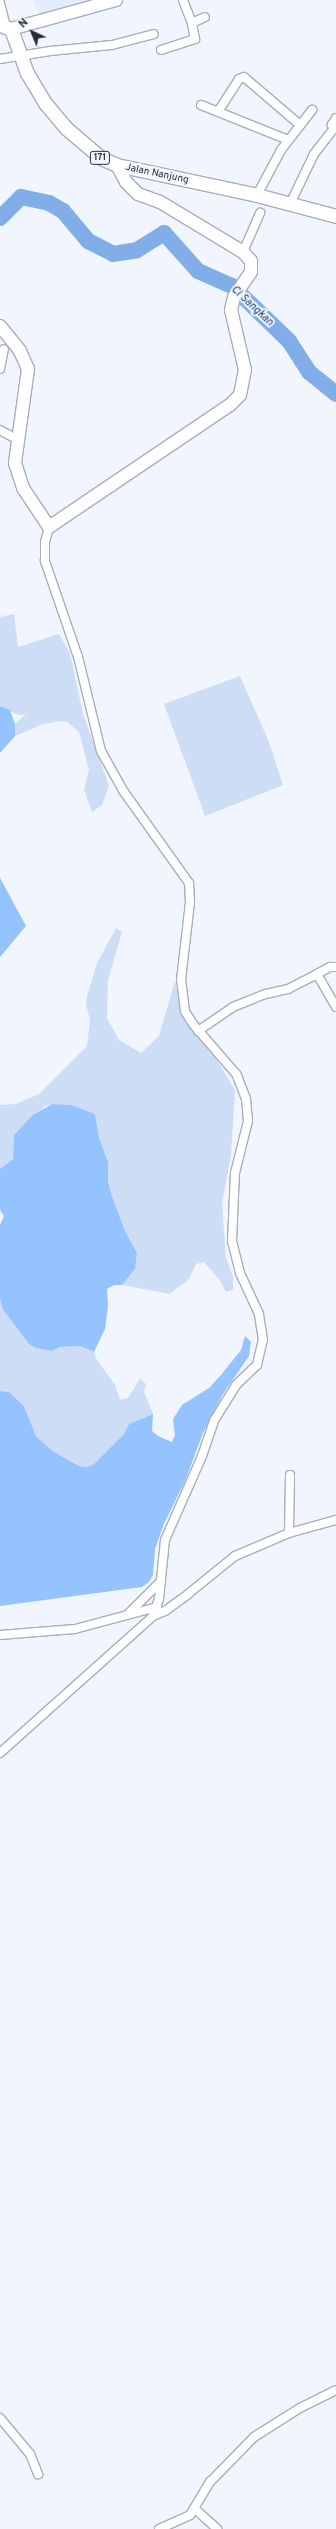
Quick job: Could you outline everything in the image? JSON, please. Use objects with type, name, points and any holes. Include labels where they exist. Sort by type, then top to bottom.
[{"type":"main road","name":"Jalan Nanjung","points":[[6,27],[35,88],[66,128],[94,154],[117,165],[257,195],[336,216]]},
{"type":"street","points":[[3,0],[0,2],[6,27],[116,0]]},
{"type":"street","points":[[161,50],[195,39],[192,23],[183,0]]},
{"type":"street","points":[[192,23],[205,17]]},
{"type":"street","points":[[0,59],[20,54],[112,45],[154,34]]},
{"type":"street","points":[[219,110],[239,79],[246,77],[300,125]]},
{"type":"street","points":[[201,105],[219,110],[288,140]]},
{"type":"street","points":[[257,195],[268,171],[288,140],[312,110]]},
{"type":"street","points":[[290,204],[314,154],[334,128],[332,125],[336,118]]},
{"type":"street","points":[[117,165],[126,182],[138,194],[160,202],[243,252],[252,267],[232,303],[232,316],[245,370],[243,389],[238,398],[49,527],[46,537],[45,561],[78,657],[101,751],[124,792],[189,883],[190,902],[181,980],[185,1011],[198,1031],[237,1075],[246,1099],[248,1121],[235,1173],[232,1241],[240,1273],[259,1314],[263,1340],[256,1365],[236,1385],[215,1420],[202,1456],[165,1540],[157,1607],[153,1616]]},
{"type":"street","points":[[243,252],[260,213]]},
{"type":"street","points":[[0,326],[20,351],[28,369],[16,439],[15,463],[19,480],[49,527]]},
{"type":"street","points":[[0,369],[4,349]]},
{"type":"street","points":[[0,430],[16,439]]},
{"type":"street","points":[[198,1031],[233,1007],[266,994],[288,989],[318,974],[330,966],[336,967]]},
{"type":"street","points":[[318,974],[336,1007]]},
{"type":"street","points":[[290,1475],[288,1504],[290,1533]]},
{"type":"street","points":[[0,1753],[153,1616],[163,1612],[188,1594],[230,1559],[290,1533],[334,1521]]},
{"type":"street","points":[[126,1616],[161,1581]]},
{"type":"street","points":[[0,1635],[75,1629],[157,1607]]},
{"type":"street","points":[[159,2529],[183,2519],[195,2509],[210,2482],[254,2437],[300,2408],[336,2390]]},
{"type":"street","points":[[0,2418],[30,2454],[38,2474]]},
{"type":"street","points":[[195,2509],[217,2529]]},
{"type":"shaded area","points":[[33,0],[102,0],[40,15]]},
{"type":"shaded area","points":[[14,614],[18,647],[59,634],[70,653],[83,714],[109,786],[102,805],[92,812],[84,790],[89,770],[79,732],[67,722],[60,721],[44,724],[15,736],[15,724],[26,714],[18,715],[0,706],[0,617]]},
{"type":"shaded area","points":[[240,676],[269,742],[283,785],[205,816],[164,704]]},
{"type":"shaded area","points":[[0,706],[10,710],[15,724],[15,736],[0,753]]},
{"type":"shaded area","points":[[0,878],[26,926],[0,957]]},
{"type":"shaded area","points":[[116,928],[122,932],[108,980],[107,1018],[119,1040],[141,1053],[159,1036],[175,981],[183,1016],[212,1052],[235,1090],[231,1155],[222,1204],[226,1258],[233,1277],[233,1290],[226,1292],[219,1279],[204,1262],[196,1264],[189,1279],[170,1294],[122,1285],[135,1269],[137,1253],[125,1231],[113,1199],[108,1182],[108,1162],[99,1138],[95,1114],[72,1105],[52,1104],[45,1106],[14,1135],[13,1159],[0,1169],[0,1105],[16,1104],[39,1094],[87,1046],[90,1020],[86,1004],[87,996],[97,963]]},
{"type":"shaded area","points":[[52,1104],[72,1105],[95,1114],[99,1138],[108,1162],[108,1182],[113,1199],[125,1231],[137,1253],[135,1269],[122,1285],[114,1285],[107,1289],[108,1306],[105,1329],[94,1352],[80,1346],[60,1347],[52,1351],[36,1348],[29,1344],[3,1310],[0,1299],[0,1225],[4,1216],[0,1210],[0,1169],[13,1159],[14,1135],[33,1115]]},
{"type":"shaded area","points":[[0,1299],[3,1310],[29,1344],[52,1351],[60,1347],[80,1346],[94,1352],[97,1360],[115,1385],[120,1400],[128,1398],[140,1379],[146,1384],[144,1392],[153,1414],[129,1424],[124,1434],[94,1464],[87,1467],[79,1466],[54,1452],[36,1436],[24,1406],[9,1392],[0,1391]]},
{"type":"shaded area","points":[[245,1336],[251,1342],[249,1356],[223,1394],[203,1433],[185,1481],[164,1524],[155,1549],[153,1575],[149,1582],[142,1587],[0,1606],[0,1391],[9,1392],[24,1406],[36,1436],[54,1452],[79,1466],[87,1467],[94,1464],[124,1434],[129,1424],[153,1414],[152,1431],[158,1436],[172,1442],[175,1435],[173,1419],[182,1405],[209,1388],[221,1375],[241,1350]]},
{"type":"waterway","name":"Ci Sangkan","points":[[0,218],[21,197],[49,203],[63,211],[88,241],[113,254],[137,250],[164,233],[198,271],[232,286],[289,341],[309,372],[336,394]]}]
